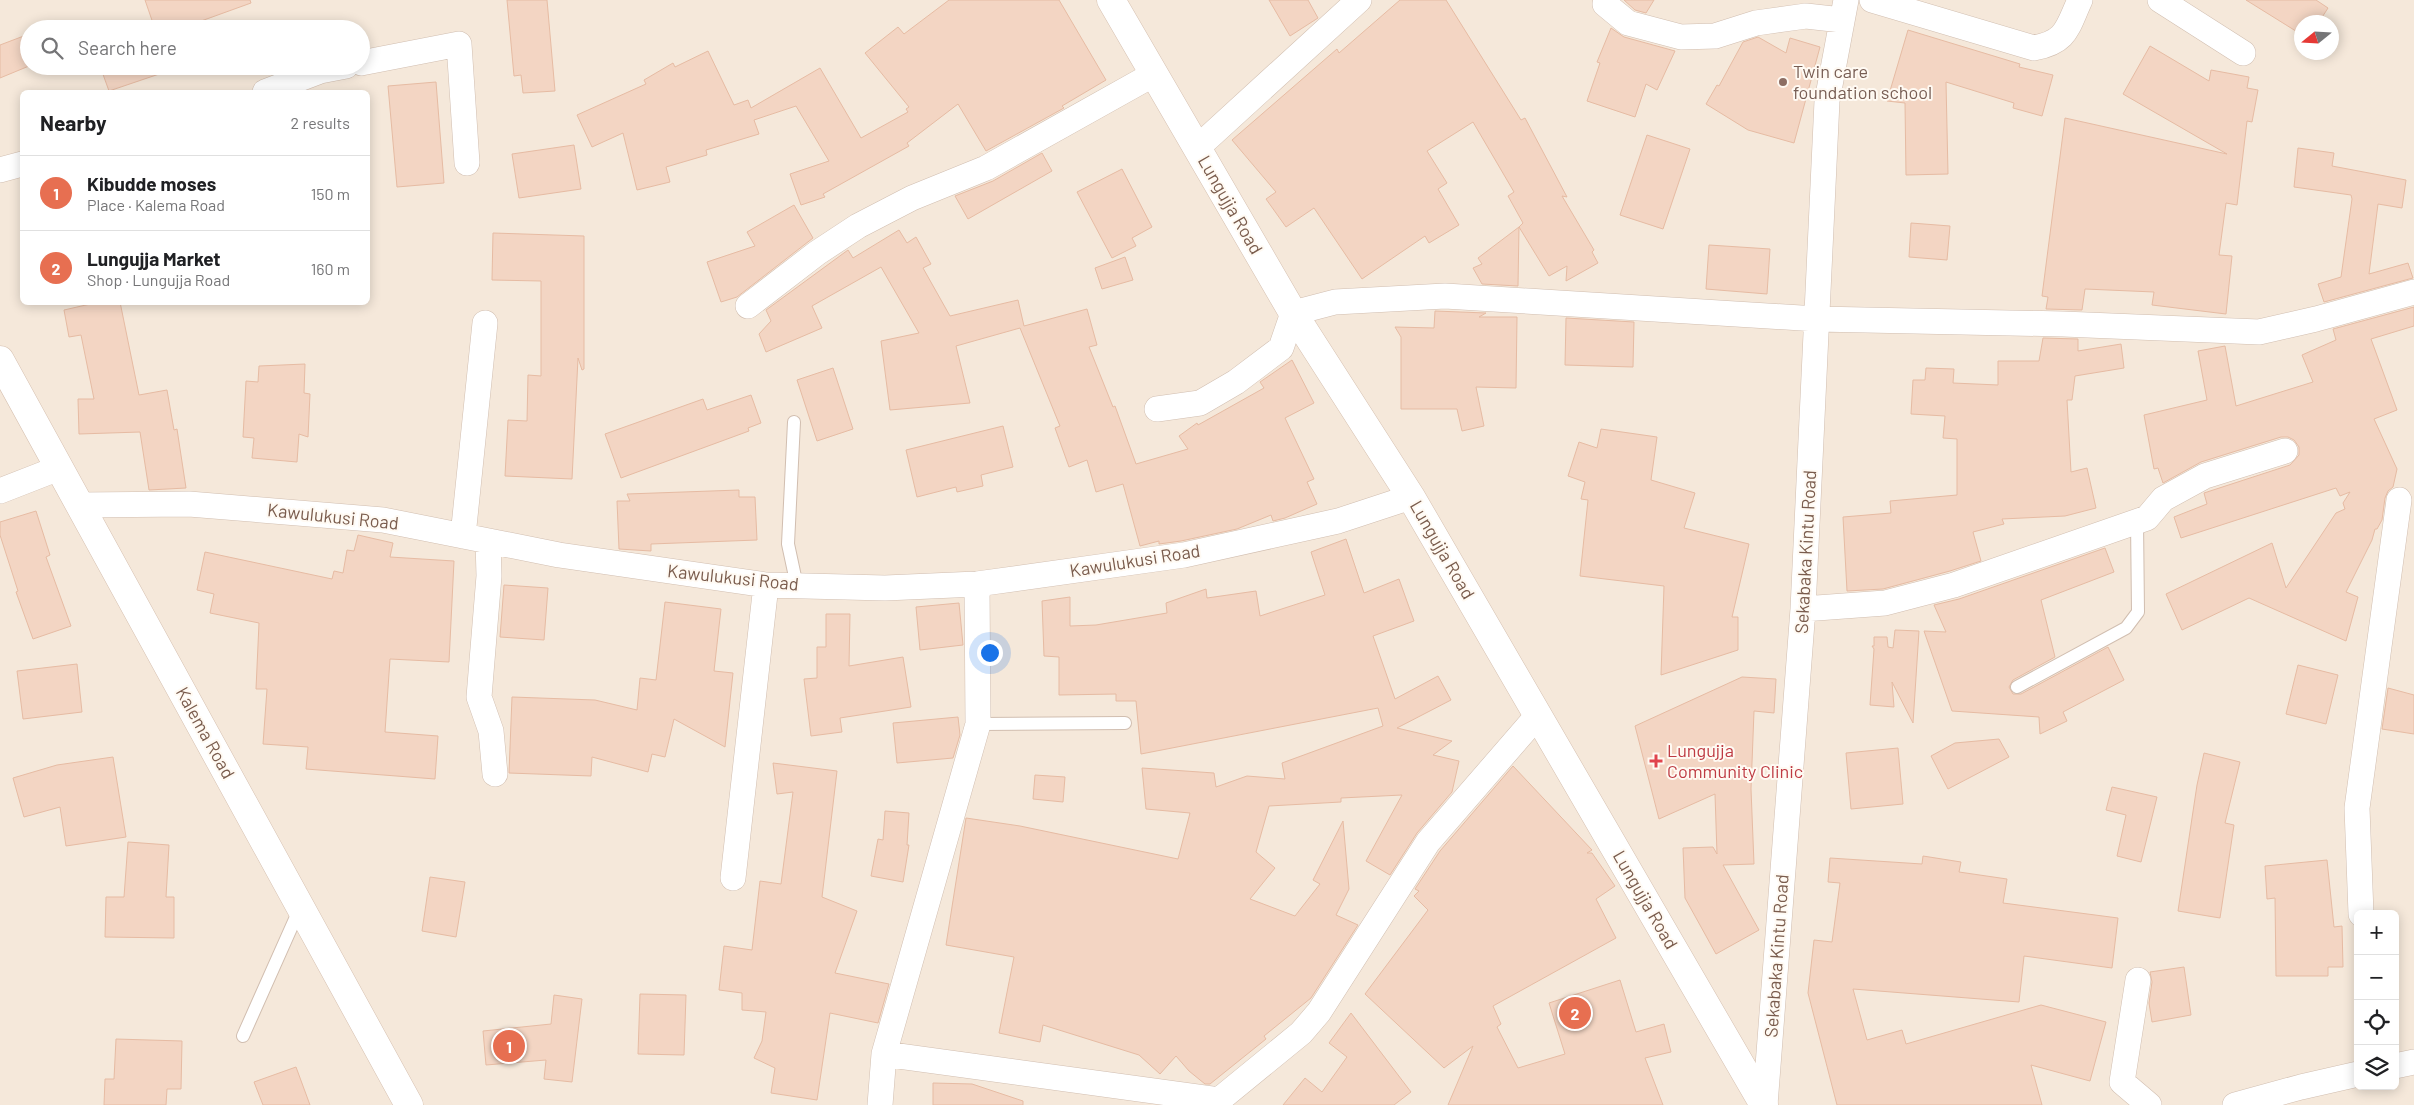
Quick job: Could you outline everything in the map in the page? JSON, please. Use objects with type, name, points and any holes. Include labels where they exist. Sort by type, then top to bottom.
[{"type":"street","name":"Lungujja Road","points":[[1111,0],[1293,313],[1411,497],[1765,1105]]},
{"type":"street","points":[[1197,148],[1359,0]]},
{"type":"street","points":[[1872,0],[2034,48],[2051,45],[2064,34],[2080,0]]},
{"type":"street","points":[[2160,0],[2243,53]]},
{"type":"street","points":[[1605,4],[1628,23],[1681,37],[1715,36],[1756,23],[1844,10]]},
{"type":"street","name":"Sekabaka Kintu Road","points":[[1765,1105],[1803,609],[1827,101],[1844,10]]},
{"type":"street","points":[[370,61],[458,44],[467,163]]},
{"type":"street","points":[[748,306],[817,253],[858,226],[912,198],[986,168],[1154,74]]},
{"type":"street","points":[[270,90],[310,75]]},
{"type":"street","points":[[0,170],[20,165]]},
{"type":"street","points":[[1157,409],[1200,403],[1236,382],[1281,348],[1293,313],[1335,302],[1445,296],[1817,319],[2062,324],[2259,332],[2316,320],[2414,292]]},
{"type":"street","points":[[463,536],[485,323]]},
{"type":"street","name":"Kalema Road","points":[[0,360],[409,1105]]},
{"type":"street","points":[[1803,609],[1885,603],[1954,585],[2148,518],[2163,499],[2206,476],[2285,451]]},
{"type":"street","points":[[0,490],[59,468]]},
{"type":"street","name":"Kawulukusi Road","points":[[80,505],[190,504],[383,520],[559,555],[766,585],[885,588],[977,584],[1184,555],[1338,521],[1411,497]]},
{"type":"street","points":[[2361,910],[2357,808],[2399,500]]},
{"type":"street","points":[[488,541],[489,576],[479,697],[491,731],[495,774]]},
{"type":"street","points":[[880,1105],[884,1054],[978,724],[977,584]]},
{"type":"street","points":[[733,878],[766,585]]},
{"type":"street","points":[[884,1054],[1217,1102],[1301,1033],[1319,1012],[1428,842],[1538,716]]},
{"type":"street","points":[[2138,980],[2122,1082],[2149,1105]]},
{"type":"street","points":[[2399,1065],[2414,1062]]},
{"type":"street","points":[[2235,1105],[2354,1075]]},
{"type":"lane","points":[[794,422],[788,544],[796,586]]},
{"type":"lane","points":[[2018,687],[2126,628],[2138,612],[2137,521]]},
{"type":"lane","points":[[978,724],[1125,723]]},
{"type":"lane","points":[[243,1036],[300,906]]},
{"type":"shaded area","points":[[0,0],[2414,0],[2414,1105],[0,1105]]},
{"type":"building","points":[[145,0],[250,0],[251,3],[204,20],[152,20]]},
{"type":"building","points":[[507,0],[547,0],[555,91],[523,93],[521,75],[514,76]]},
{"type":"building","points":[[949,0],[1059,0],[1106,80],[1062,106],[1064,108],[986,151],[958,104],[907,143],[909,146],[823,194],[825,197],[801,205],[790,174],[829,161],[796,106],[754,120],[759,134],[706,150],[707,155],[666,167],[670,182],[637,190],[623,133],[592,147],[577,115],[646,84],[644,80],[673,63],[675,67],[708,51],[734,105],[748,100],[751,108],[820,68],[861,138],[908,112],[906,109],[909,107],[865,53],[898,27],[904,34]]},
{"type":"building","points":[[1269,0],[1308,0],[1318,18],[1290,36]]},
{"type":"building","points":[[1400,0],[1446,0],[1521,120],[1525,118],[1567,197],[1562,196],[1594,250],[1592,252],[1598,263],[1566,281],[1567,266],[1549,276],[1519,227],[1523,223],[1508,196],[1514,192],[1473,122],[1427,151],[1447,183],[1438,189],[1459,225],[1429,243],[1425,236],[1362,279],[1314,208],[1286,227],[1266,199],[1276,192],[1232,140],[1337,49],[1339,53]]},
{"type":"building","points":[[1624,0],[1654,0],[1646,13],[1635,10]]},
{"type":"building","points":[[2246,0],[2316,0],[2328,8],[2324,15],[2294,15],[2294,30]]},
{"type":"building","points":[[1611,28],[1624,37],[1675,51],[1657,90],[1646,84],[1635,117],[1587,101],[1600,63],[1597,62]]},
{"type":"building","points":[[1908,30],[2020,64],[2019,67],[2053,75],[2042,116],[2013,108],[2014,103],[1946,82],[1948,174],[1906,175],[1905,103],[1887,101]]},
{"type":"building","points":[[20,37],[20,70],[0,78],[0,45]]},
{"type":"building","points":[[1758,37],[1786,53],[1790,38],[1820,47],[1794,143],[1748,130],[1706,104],[1717,85],[1719,86],[1743,42]]},
{"type":"building","points":[[2150,46],[2209,81],[2211,70],[2249,77],[2247,88],[2258,90],[2252,122],[2247,121],[2237,205],[2226,203],[2219,255],[2232,256],[2226,314],[2152,305],[2154,292],[2085,289],[2082,310],[2046,309],[2048,297],[2042,296],[2065,118],[2227,154],[2123,94]]},
{"type":"building","points":[[103,75],[156,75],[112,90],[109,90]]},
{"type":"building","points":[[436,82],[444,183],[397,187],[388,86]]},
{"type":"building","points":[[1647,135],[1690,149],[1663,229],[1620,215]]},
{"type":"building","points":[[574,145],[581,189],[519,198],[512,154]]},
{"type":"building","points":[[2298,148],[2334,153],[2332,166],[2406,180],[2402,208],[2378,204],[2369,274],[2408,263],[2413,278],[2324,302],[2318,284],[2341,277],[2352,199],[2351,195],[2294,187]]},
{"type":"building","points":[[1042,153],[1052,171],[968,219],[955,196],[993,181]]},
{"type":"building","points":[[1122,169],[1152,227],[1132,238],[1136,246],[1112,258],[1077,192]]},
{"type":"building","points":[[794,205],[813,238],[737,297],[721,302],[707,262],[755,246],[747,232]]},
{"type":"building","points":[[1911,223],[1950,226],[1947,260],[1909,257]]},
{"type":"building","points":[[1519,227],[1518,286],[1482,284],[1473,268],[1482,264],[1478,258]]},
{"type":"building","points":[[899,230],[907,243],[916,237],[931,264],[923,268],[950,316],[1018,300],[1024,326],[1087,309],[1097,345],[1089,347],[1113,407],[1115,406],[1136,464],[1188,449],[1179,436],[1197,423],[1198,425],[1264,388],[1260,382],[1292,360],[1314,403],[1285,418],[1314,479],[1307,482],[1317,504],[1285,518],[1273,521],[1271,515],[1237,529],[1181,541],[1159,544],[1159,541],[1140,546],[1123,484],[1096,492],[1087,460],[1069,467],[1055,428],[1060,426],[1020,328],[956,346],[970,403],[890,410],[881,341],[919,333],[881,267],[812,306],[822,328],[766,352],[759,334],[771,321],[766,310],[848,250],[853,258]]},
{"type":"building","points":[[493,233],[584,236],[584,369],[582,370],[578,358],[572,479],[505,476],[508,420],[527,421],[528,375],[541,376],[541,281],[492,280]]},
{"type":"building","points":[[1709,245],[1770,249],[1767,294],[1706,289]]},
{"type":"building","points":[[1125,257],[1133,280],[1102,289],[1095,268]]},
{"type":"building","points":[[86,305],[121,305],[139,395],[167,390],[174,430],[177,429],[186,488],[149,490],[140,432],[79,434],[78,399],[94,399],[81,335],[69,337],[64,310]]},
{"type":"building","points":[[2414,307],[2414,326],[2371,339],[2397,410],[2374,419],[2397,469],[2393,487],[2388,491],[2385,498],[2382,520],[2377,529],[2375,529],[2372,540],[2346,592],[2358,597],[2346,641],[2249,598],[2182,630],[2166,594],[2272,543],[2286,588],[2336,513],[2345,509],[2343,503],[2350,492],[2340,496],[2336,488],[2181,538],[2174,517],[2207,504],[2204,493],[2290,465],[2299,455],[2299,447],[2294,440],[2288,437],[2281,437],[2201,462],[2163,483],[2158,468],[2154,469],[2144,415],[2207,400],[2198,351],[2225,346],[2236,406],[2313,382],[2302,355],[2336,340],[2333,329]]},
{"type":"building","points":[[1435,311],[1486,313],[1479,317],[1517,317],[1516,388],[1476,387],[1484,426],[1462,431],[1457,409],[1401,409],[1401,337],[1395,327],[1434,328]]},
{"type":"building","points":[[1566,318],[1634,322],[1633,367],[1565,365]]},
{"type":"building","points":[[2043,338],[2078,339],[2078,351],[2121,344],[2124,368],[2075,376],[2072,400],[2067,400],[2071,472],[2087,468],[2096,508],[2065,516],[2002,519],[2004,524],[1973,532],[1981,561],[1883,589],[1847,591],[1843,517],[1891,513],[1890,501],[1957,495],[1957,439],[1943,438],[1945,416],[1911,414],[1913,380],[1925,380],[1926,368],[1954,369],[1953,383],[1998,385],[1998,361],[2039,361]]},
{"type":"building","points":[[305,364],[304,393],[310,394],[308,437],[299,434],[297,462],[252,458],[254,438],[243,437],[246,381],[258,382],[259,366]]},
{"type":"building","points":[[833,368],[853,429],[817,441],[797,380]]},
{"type":"building","points":[[751,395],[761,423],[748,428],[749,431],[621,478],[605,434],[703,399],[707,410]]},
{"type":"building","points":[[1003,426],[1013,467],[981,475],[983,486],[957,492],[956,487],[917,497],[906,450]]},
{"type":"building","points":[[1601,429],[1657,437],[1651,480],[1695,493],[1684,528],[1749,544],[1732,617],[1738,617],[1738,650],[1661,675],[1664,586],[1580,576],[1588,500],[1581,499],[1585,482],[1568,476],[1579,442],[1597,448]]},
{"type":"building","points":[[739,490],[739,497],[755,497],[757,540],[651,544],[651,551],[619,549],[617,501],[630,501],[627,494]]},
{"type":"building","points":[[36,511],[50,555],[46,557],[71,626],[33,639],[16,592],[18,591],[0,535],[0,522]]},
{"type":"building","points":[[358,535],[393,543],[390,557],[454,561],[449,662],[390,659],[385,732],[438,736],[435,779],[306,769],[308,747],[263,744],[267,689],[256,689],[259,623],[210,613],[214,594],[197,590],[205,552],[332,579],[334,571],[343,573],[347,550],[354,551]]},
{"type":"building","points":[[1346,539],[1364,593],[1399,579],[1414,621],[1373,636],[1395,699],[1438,676],[1451,700],[1397,728],[1452,741],[1433,755],[1459,761],[1452,792],[1417,833],[1390,875],[1366,861],[1402,795],[1341,798],[1341,802],[1269,806],[1256,852],[1275,868],[1250,899],[1295,916],[1320,884],[1313,880],[1343,821],[1349,889],[1336,915],[1358,925],[1311,998],[1264,1036],[1266,1039],[1210,1084],[1205,1084],[1189,1071],[1176,1056],[1160,1074],[1139,1055],[1043,1025],[1040,1042],[999,1033],[1014,957],[946,945],[966,818],[1020,826],[1178,859],[1190,813],[1146,809],[1142,768],[1214,773],[1216,787],[1247,776],[1285,779],[1282,763],[1383,726],[1378,708],[1141,754],[1136,701],[1116,701],[1116,694],[1059,695],[1059,657],[1044,656],[1042,601],[1070,597],[1070,626],[1096,625],[1167,613],[1166,603],[1206,589],[1207,598],[1256,591],[1260,616],[1325,595],[1311,552]]},
{"type":"building","points":[[2105,548],[2114,572],[2041,600],[2055,657],[2013,680],[2009,687],[2013,694],[2021,694],[2108,647],[2124,680],[2063,712],[2067,721],[2040,734],[2039,717],[1952,711],[1924,631],[1946,632],[1934,605],[1959,599]]},
{"type":"building","points":[[504,585],[548,588],[544,640],[500,637]]},
{"type":"building","points":[[665,602],[721,609],[714,671],[733,673],[725,747],[674,719],[665,757],[652,754],[648,772],[592,757],[591,776],[509,773],[512,697],[595,700],[637,710],[640,678],[656,680]]},
{"type":"building","points":[[959,603],[963,645],[920,650],[916,607]]},
{"type":"building","points":[[826,614],[850,614],[849,666],[903,657],[911,707],[840,718],[842,732],[811,736],[804,679],[817,678],[817,647],[826,647]]},
{"type":"building","points":[[1895,630],[1919,631],[1913,723],[1892,682],[1894,707],[1870,705],[1874,637],[1887,637],[1888,647],[1893,648]]},
{"type":"building","points":[[77,664],[82,712],[23,719],[17,671]]},
{"type":"building","points":[[2298,665],[2338,675],[2326,724],[2286,714]]},
{"type":"building","points":[[1742,677],[1776,679],[1774,713],[1754,711],[1751,789],[1754,864],[1723,865],[1759,930],[1716,954],[1685,898],[1683,848],[1713,847],[1717,854],[1715,794],[1659,819],[1635,726]]},
{"type":"building","points":[[2388,688],[2414,695],[2414,734],[2382,729]]},
{"type":"building","points":[[958,717],[960,735],[953,758],[897,763],[893,723]]},
{"type":"building","points":[[1999,739],[2009,757],[1948,789],[1931,756],[1955,743]]},
{"type":"building","points":[[1898,748],[1903,804],[1851,809],[1846,753]]},
{"type":"building","points":[[2204,753],[2240,762],[2225,823],[2234,825],[2220,918],[2178,911],[2197,785]]},
{"type":"building","points":[[113,757],[126,837],[66,846],[60,807],[24,817],[13,778],[57,765]]},
{"type":"building","points":[[773,763],[837,771],[822,897],[857,911],[835,973],[889,984],[878,1023],[830,1013],[817,1100],[771,1093],[775,1068],[754,1058],[762,1041],[766,1012],[742,1010],[742,993],[719,990],[724,946],[752,950],[760,881],[781,884],[793,792],[777,794]]},
{"type":"building","points":[[1513,766],[1592,850],[1587,853],[1592,853],[1615,886],[1596,899],[1616,938],[1493,1006],[1501,1024],[1497,1027],[1518,1068],[1565,1054],[1549,1003],[1620,980],[1636,1032],[1664,1024],[1671,1052],[1645,1058],[1663,1105],[1448,1105],[1473,1046],[1444,1068],[1365,994],[1428,910],[1414,896],[1419,891],[1415,889],[1440,851]]},
{"type":"building","points":[[1035,775],[1065,777],[1063,802],[1033,799]]},
{"type":"building","points":[[2112,787],[2157,797],[2141,862],[2117,856],[2126,815],[2106,810]]},
{"type":"building","points":[[885,811],[909,813],[907,845],[909,845],[903,882],[871,876],[878,839],[883,840]]},
{"type":"building","points":[[128,842],[169,845],[166,897],[174,897],[174,938],[105,937],[106,897],[124,897]]},
{"type":"building","points":[[1923,856],[1961,862],[1959,872],[2007,879],[2003,903],[2118,918],[2112,968],[2024,956],[2019,1002],[1853,989],[1867,1040],[1902,1030],[1906,1044],[2041,1005],[2106,1022],[2090,1081],[2031,1065],[2042,1105],[1837,1105],[1808,993],[1814,940],[1832,942],[1840,883],[1828,882],[1830,858],[1922,864]]},
{"type":"building","points":[[2327,860],[2334,927],[2342,926],[2343,967],[2328,967],[2328,976],[2276,976],[2275,898],[2267,899],[2265,866]]},
{"type":"building","points":[[430,877],[465,882],[456,937],[422,931]]},
{"type":"building","points":[[2184,967],[2191,1015],[2152,1022],[2149,1003],[2152,982],[2150,972]]},
{"type":"building","points":[[640,994],[686,995],[684,1055],[638,1054]]},
{"type":"building","points":[[554,995],[582,999],[572,1082],[544,1079],[546,1060],[486,1065],[483,1031],[551,1024]]},
{"type":"building","points":[[1351,1013],[1411,1092],[1394,1105],[1283,1105],[1305,1078],[1322,1092],[1347,1057],[1329,1043]]},
{"type":"building","points":[[116,1039],[182,1041],[181,1089],[167,1089],[166,1105],[104,1105],[105,1079],[114,1079]]},
{"type":"building","points":[[296,1067],[310,1105],[263,1105],[254,1082]]},
{"type":"building","points":[[933,1083],[972,1084],[1023,1101],[1023,1105],[933,1105]]},
{"type":"place","name":"Twin care foundation school","points":[[1783,82]]},
{"type":"place","name":"Lungujja Community Clinic","points":[[1656,761]]},
{"type":"place","name":"Lungujja Market","points":[[1575,1013]]},
{"type":"place","name":"Kibudde moses","points":[[509,1046]]}]
